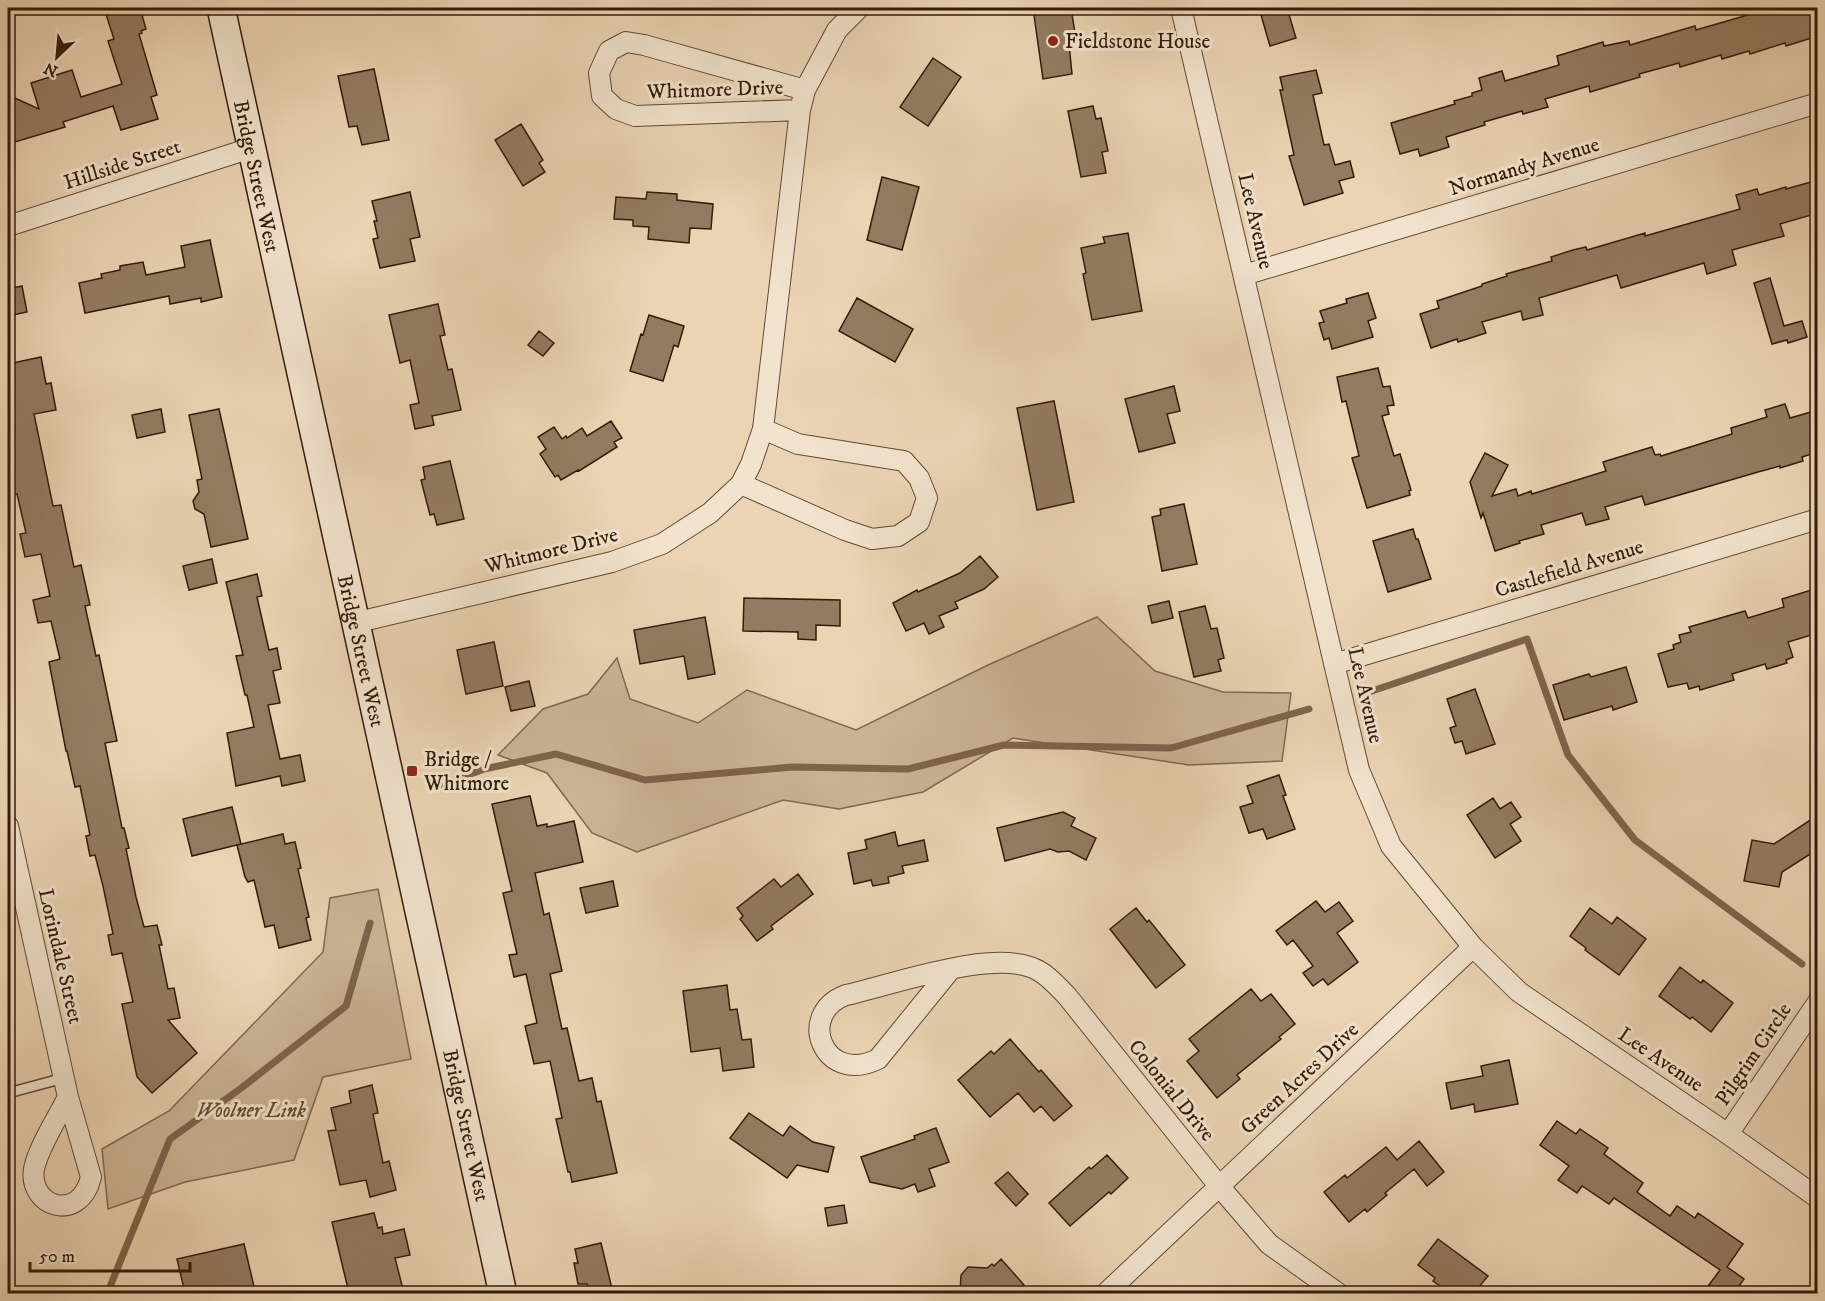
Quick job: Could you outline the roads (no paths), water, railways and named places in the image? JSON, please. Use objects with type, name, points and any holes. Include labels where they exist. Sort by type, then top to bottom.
[{"type":"main road","name":"Bridge Street West","points":[[221,8],[354,623],[503,1293]]},
{"type":"street","name":"Whitmore Drive","points":[[354,623],[612,562],[632,555],[662,544],[710,513],[741,484],[751,464],[763,429],[800,110],[805,90],[837,30],[859,8]]},
{"type":"street","name":"Lee Avenue","points":[[1181,8],[1359,770],[1391,846],[1473,947],[1519,992],[1818,1198]]},
{"type":"street","name":"Whitmore Drive","points":[[800,110],[635,116],[616,109],[602,96],[599,73],[609,51],[626,42],[805,90]]},
{"type":"street","name":"Normandy Avenue","points":[[1244,275],[1818,103]]},
{"type":"street","name":"Hillside Street","points":[[8,226],[251,148]]},
{"type":"street","points":[[741,484],[844,530],[872,539],[898,536],[919,522],[927,498],[919,478],[904,461],[798,444],[763,429]]},
{"type":"street","name":"Castlefield Avenue","points":[[1334,663],[1818,519]]},
{"type":"street","name":"Lorindale Street","points":[[8,826],[68,1097],[90,1177],[83,1197],[75,1204],[63,1206],[52,1204],[43,1198],[37,1190],[34,1168],[68,1097]]},
{"type":"street","name":"Green Acres Drive","points":[[1105,1293],[1473,947]]},
{"type":"street","name":"Colonial Drive","points":[[951,969],[878,1059],[855,1066],[836,1060],[826,1050],[820,1038],[820,1024],[824,1012],[833,1001],[846,995],[951,969],[986,963],[1020,964],[1038,970],[1053,981],[1066,996],[1219,1186],[1269,1244],[1339,1293]]},
{"type":"street","name":"Pilgrim Circle","points":[[1728,1134],[1818,1002]]},
{"type":"lane","points":[[8,1093],[64,1078]]},
{"type":"waterway","points":[[1366,693],[1527,639],[1568,755],[1635,840],[1802,964]]},
{"type":"waterway","points":[[442,785],[484,769],[556,754],[645,780],[792,767],[908,769],[1004,745],[1171,748],[1309,709]]},
{"type":"waterway","points":[[107,1294],[170,1139],[240,1089],[346,1006],[370,923]]},
{"type":"place","name":"Fieldstone House","points":[[1053,41]]},
{"type":"place","name":"Bridge / Whitmore","points":[[412,771]]},
{"type":"park label","name":"Woolner Link","points":[[251,1110]]}]
